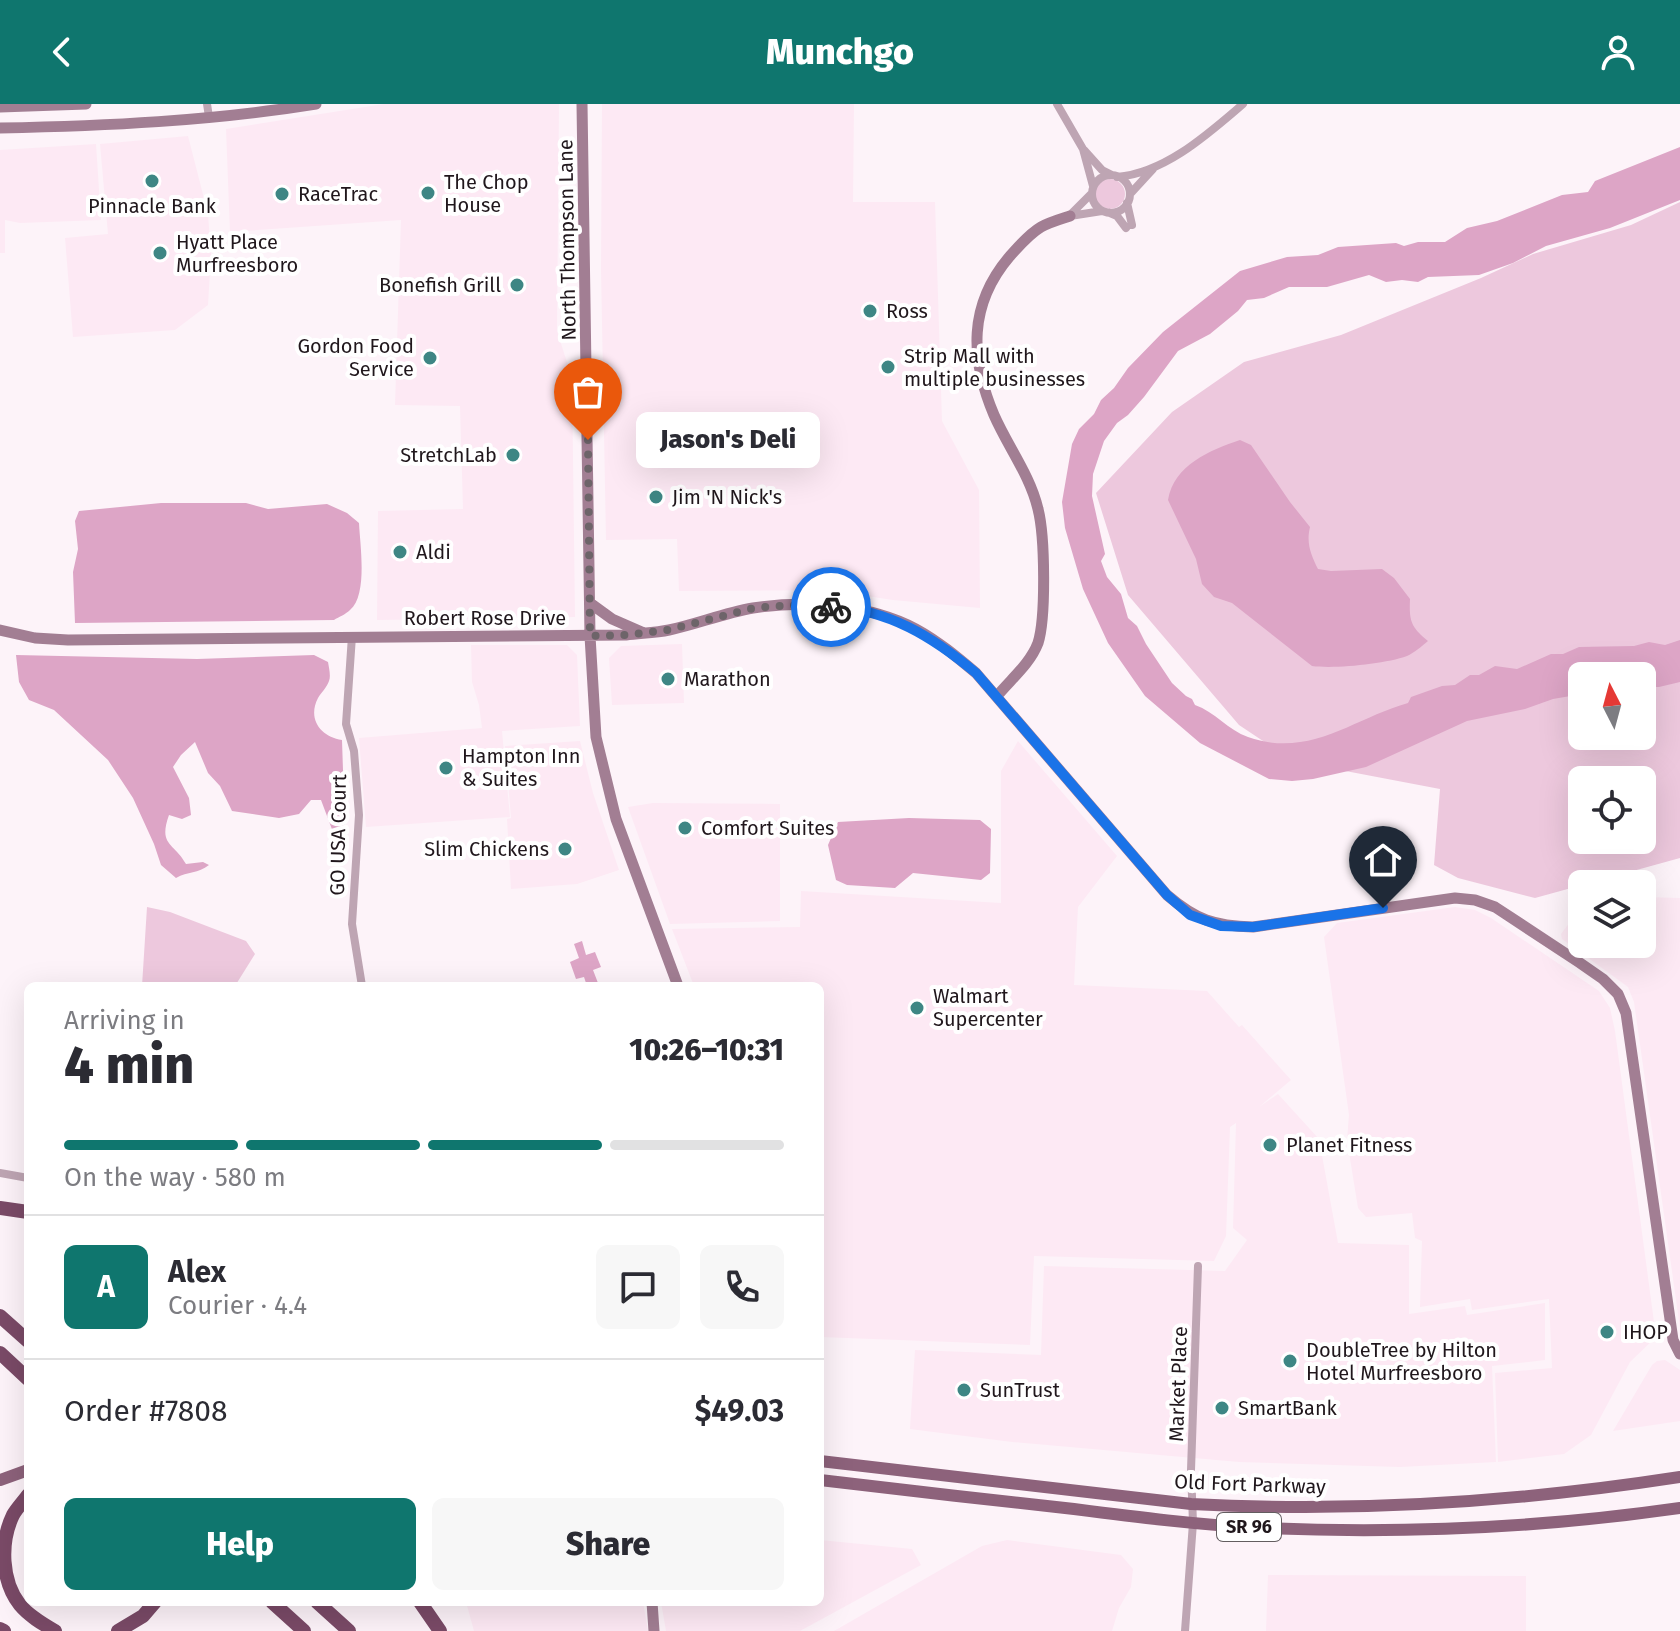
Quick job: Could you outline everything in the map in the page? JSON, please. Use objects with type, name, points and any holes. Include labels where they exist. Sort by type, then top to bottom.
[{"type":"highway","points":[[0,1208],[24,1211]]},
{"type":"highway","points":[[0,1316],[24,1337]]},
{"type":"highway","points":[[0,1353],[24,1375]]},
{"type":"highway","points":[[24,1500],[7,1530],[5,1569],[11,1589],[21,1606],[55,1631]]},
{"type":"highway","points":[[118,1631],[143,1616],[152,1606]]},
{"type":"highway","points":[[276,1606],[304,1631]]},
{"type":"highway","points":[[321,1606],[349,1631]]},
{"type":"highway","points":[[423,1606],[440,1631]]},
{"type":"main road","name":"Old Fort Parkway","points":[[824,1461],[1191,1504],[1325,1507],[1427,1505],[1525,1498],[1680,1477]]},
{"type":"main road","points":[[0,1480],[24,1471]]},
{"type":"main road","name":"Old Fort Parkway","points":[[824,1480],[1261,1528],[1422,1530],[1603,1519],[1680,1508]]},
{"type":"street","points":[[0,107],[86,104]]},
{"type":"street","points":[[207,104],[209,117]]},
{"type":"street","points":[[0,128],[99,126],[316,104]]},
{"type":"street","name":"North Thompson Lane","points":[[582,104],[590,636],[596,737],[616,819],[677,982]]},
{"type":"street","points":[[1057,104],[1083,149],[1102,170],[1127,184],[1129,226],[1093,202],[1083,149]]},
{"type":"street","points":[[1070,216],[1101,177],[1153,168],[1180,152],[1243,104]]},
{"type":"street","points":[[997,696],[1025,665],[1039,640],[1042,537],[1038,510],[1028,480],[994,415],[986,392],[976,348],[983,300],[993,278],[1025,239],[1041,227],[1070,216],[1119,211],[1153,168]]},
{"type":"street","points":[[590,603],[612,619],[645,633]]},
{"type":"street","name":"Robert Rose Drive","points":[[0,630],[35,638],[68,640],[590,636],[668,630],[754,608],[791,605],[839,607],[913,627],[976,673],[1167,895],[1190,915],[1221,926],[1253,927],[1455,898],[1475,900],[1495,907],[1603,979],[1618,994],[1626,1013],[1680,1354]]},
{"type":"street","name":"GO USA Court","points":[[352,636],[346,724],[354,751],[359,815],[352,924],[361,982]]},
{"type":"street","points":[[0,1173],[24,1177]]},
{"type":"street","name":"Market Place","points":[[1185,1631],[1193,1523],[1198,1266]]},
{"type":"street","points":[[652,1606],[654,1631]]},
{"type":"shaded area","points":[[384,104],[559,104],[557,331],[572,378],[575,617],[377,620],[378,511],[463,509],[460,406],[395,405],[401,220],[230,232],[226,129]]},
{"type":"shaded area","points":[[602,104],[854,104],[853,202],[935,202],[942,421],[979,490],[980,608],[828,590],[679,591],[677,539],[606,540],[601,269]]},
{"type":"shaded area","points":[[188,136],[208,214],[211,254],[208,305],[175,330],[73,337],[65,238],[108,234],[100,144]]},
{"type":"shaded area","points":[[96,144],[101,220],[20,223],[5,220],[5,253],[0,253],[0,150]]},
{"type":"shaded area","points":[[1680,147],[1680,200],[1610,228],[1546,246],[1513,263],[1479,275],[1428,277],[1418,282],[1386,282],[1369,275],[1327,287],[1289,287],[1264,298],[1247,300],[1210,334],[1178,351],[1144,397],[1117,423],[1104,441],[1093,474],[1092,496],[1105,554],[1101,561],[1107,577],[1121,594],[1128,618],[1137,626],[1172,683],[1195,705],[1234,730],[1270,742],[1312,740],[1408,703],[1411,697],[1442,686],[1455,685],[1470,675],[1479,675],[1495,666],[1517,669],[1551,654],[1563,654],[1579,647],[1634,646],[1649,642],[1665,645],[1680,640],[1680,682],[1656,687],[1656,662],[1568,662],[1568,696],[1467,721],[1366,767],[1313,779],[1269,779],[1200,743],[1145,696],[1108,643],[1083,589],[1065,528],[1062,502],[1072,444],[1079,429],[1128,368],[1163,332],[1240,271],[1287,257],[1318,255],[1338,247],[1445,242],[1467,228],[1497,221],[1562,195],[1588,192],[1595,181]]},
{"type":"shaded area","points":[[1110,179],[1121,183],[1125,194],[1121,205],[1110,209],[1099,205],[1095,194],[1099,183]]},
{"type":"shaded area","points":[[1680,202],[1680,858],[1636,870],[1568,870],[1568,889],[1535,898],[1458,878],[1434,865],[1440,789],[1293,761],[1239,725],[1128,595],[1096,493],[1172,412],[1244,362],[1341,335],[1533,254],[1631,225]]},
{"type":"shaded area","points":[[1240,440],[1251,445],[1310,527],[1310,549],[1318,569],[1382,569],[1394,578],[1410,599],[1412,623],[1428,641],[1407,656],[1386,661],[1312,666],[1232,603],[1214,597],[1202,584],[1196,559],[1168,500],[1178,477],[1186,468],[1206,454]]},
{"type":"shaded area","points":[[161,503],[246,503],[268,509],[327,504],[347,513],[359,523],[362,569],[356,603],[334,620],[75,623],[73,572],[78,549],[75,521],[79,511]]},
{"type":"shaded area","points":[[682,644],[684,703],[612,705],[609,658],[621,646]]},
{"type":"shaded area","points":[[471,645],[567,645],[577,655],[580,726],[502,731],[510,817],[366,827],[359,738],[482,728],[472,682]]},
{"type":"shaded area","points":[[16,655],[197,659],[314,655],[328,662],[330,679],[318,698],[314,713],[322,731],[342,740],[345,831],[340,842],[321,800],[311,800],[299,814],[279,818],[232,811],[220,786],[208,773],[195,742],[173,767],[189,798],[191,815],[182,819],[169,815],[165,833],[186,864],[203,862],[209,865],[176,878],[161,865],[133,798],[108,760],[54,710],[29,700],[19,682]]},
{"type":"shaded area","points":[[580,741],[593,793],[619,870],[577,884],[511,889],[507,819],[511,818],[505,746]]},
{"type":"shaded area","points":[[1018,741],[1117,856],[1078,907],[1074,985],[1207,991],[1239,1027],[1242,1025],[1291,1080],[1259,1107],[1278,1094],[1319,1139],[1338,1243],[1409,1245],[1409,1314],[1465,1306],[1467,1315],[1545,1303],[1545,1360],[1492,1366],[1496,1462],[1400,1467],[1239,1462],[1012,1442],[910,1429],[915,1350],[1041,1355],[1044,1266],[1225,1271],[1247,1240],[1233,1228],[1236,1123],[1230,1127],[1226,1236],[1214,1261],[1034,1256],[1030,1345],[824,1337],[824,982],[692,982],[672,929],[800,927],[801,891],[1001,903],[1001,771]]},
{"type":"shaded area","points":[[653,803],[780,804],[780,921],[670,924],[628,807]]},
{"type":"shaded area","points":[[909,818],[980,820],[991,829],[990,873],[981,880],[913,873],[895,888],[847,885],[836,880],[828,845],[838,822]]},
{"type":"shaded area","points":[[1656,897],[1680,898],[1680,1328],[1634,1002],[1628,987],[1588,958],[1656,958]]},
{"type":"shaded area","points":[[147,907],[170,912],[246,941],[255,954],[238,982],[142,982]]},
{"type":"shaded area","points":[[1455,907],[1475,910],[1491,918],[1599,991],[1610,1008],[1615,1031],[1656,1337],[1630,1362],[1591,1435],[1564,1454],[1498,1462],[1495,1373],[1552,1368],[1549,1299],[1472,1310],[1470,1299],[1420,1307],[1422,1241],[1415,1238],[1412,1213],[1366,1217],[1358,1208],[1347,1140],[1349,1115],[1324,937],[1337,923]]},
{"type":"shaded area","points":[[1568,924],[1568,943],[1561,934]]},
{"type":"shaded area","points":[[582,941],[586,955],[595,952],[601,967],[593,970],[598,982],[586,982],[584,977],[576,979],[570,962],[579,958],[574,944]]},
{"type":"shaded area","points":[[1665,1360],[1680,1370],[1680,1421],[1613,1431],[1652,1365]]},
{"type":"shaded area","points":[[824,1540],[912,1549],[921,1565],[800,1631],[666,1631],[662,1606],[824,1606]]},
{"type":"shaded area","points":[[1007,1540],[1121,1555],[1133,1569],[1131,1587],[1119,1608],[1112,1631],[834,1631],[982,1546]]},
{"type":"shaded area","points":[[1268,1575],[1526,1576],[1526,1631],[1266,1631]]},
{"type":"shaded area","points":[[467,1606],[644,1606],[648,1631],[474,1631]]},
{"type":"way so far","points":[[588,440],[590,636],[668,630],[754,608],[791,605],[831,607]]},
{"type":"place","name":"Pinnacle Bank","points":[[152,181]]},
{"type":"place","name":"The Chop House","points":[[428,193]]},
{"type":"place","name":"RaceTrac","points":[[282,194]]},
{"type":"place","name":"Hyatt Place Murfreesboro","points":[[160,253]]},
{"type":"place","name":"Bonefish Grill","points":[[517,285]]},
{"type":"place","name":"Ross","points":[[870,311]]},
{"type":"place","name":"Gordon Food Service","points":[[430,358]]},
{"type":"place","name":"Strip Mall with multiple businesses","points":[[888,367]]},
{"type":"place","name":"Jason's Deli","points":[[588,440]]},
{"type":"place","name":"StretchLab","points":[[513,455]]},
{"type":"place","name":"Jim 'N Nick's","points":[[656,497]]},
{"type":"place","name":"Aldi","points":[[400,552]]},
{"type":"place","name":"Marathon","points":[[668,679]]},
{"type":"place","name":"Hampton Inn & Suites","points":[[446,768]]},
{"type":"place","name":"Comfort Suites","points":[[685,828]]},
{"type":"place","name":"Slim Chickens","points":[[565,849]]},
{"type":"place","name":"Walmart Supercenter","points":[[917,1008]]},
{"type":"place","name":"Planet Fitness","points":[[1270,1145]]},
{"type":"place","name":"IHOP","points":[[1607,1332]]},
{"type":"place","name":"DoubleTree by Hilton Hotel Murfreesboro","points":[[1290,1361]]},
{"type":"place","name":"SunTrust","points":[[964,1390]]},
{"type":"place","name":"SmartBank","points":[[1222,1408]]},
{"type":"route","points":[[831,607],[877,614],[913,627],[976,673],[1167,895],[1190,915],[1221,926],[1253,927],[1383,908]]}]
